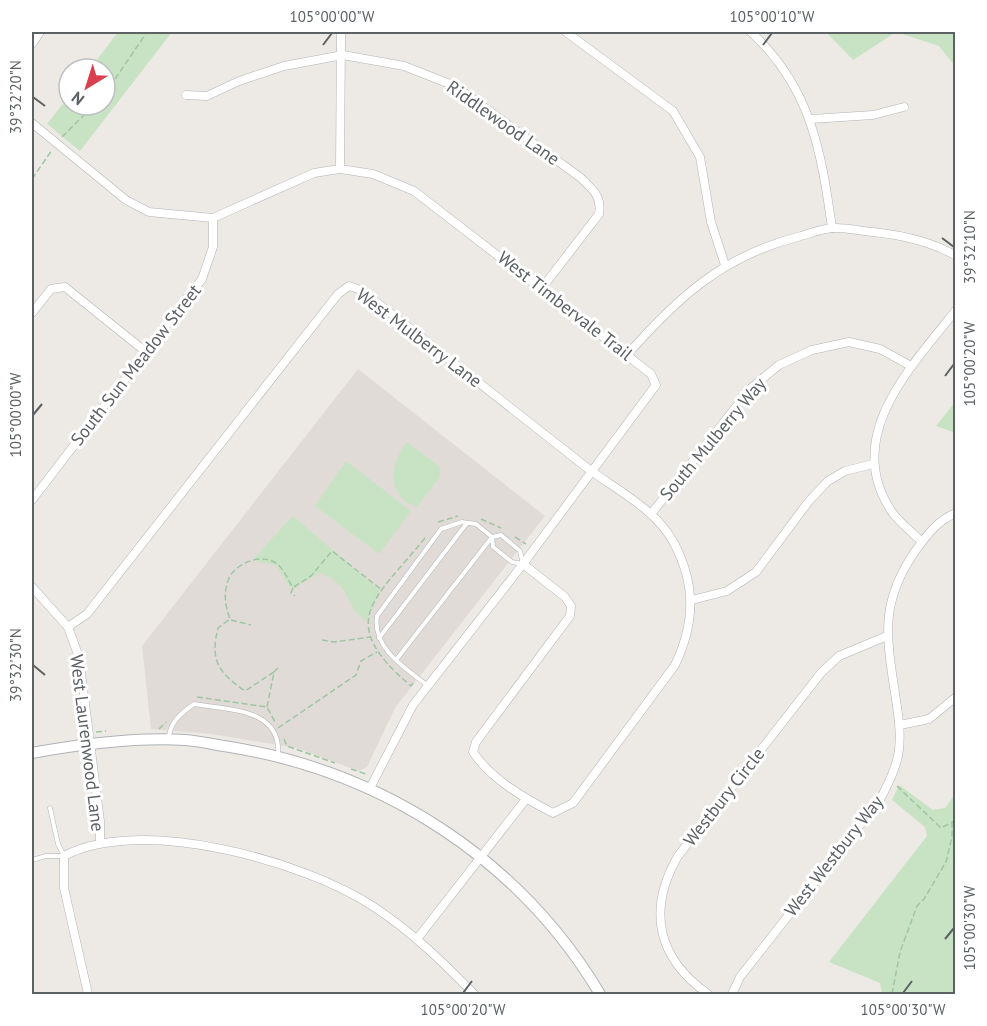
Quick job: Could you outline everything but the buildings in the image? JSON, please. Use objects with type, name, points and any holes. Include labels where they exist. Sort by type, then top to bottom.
[{"type":"street","points":[[32,44],[40,32]]},
{"type":"street","points":[[340,169],[343,55],[341,32]]},
{"type":"street","points":[[566,32],[673,111],[700,157],[711,222],[725,265]]},
{"type":"street","points":[[752,32],[793,80],[811,118],[823,161],[832,228]]},
{"type":"street","name":"Riddlewood Lane","points":[[186,94],[207,96],[239,81],[284,66],[343,55],[404,66],[456,86],[581,178],[598,195],[600,203],[598,214],[542,288]]},
{"type":"street","points":[[811,118],[873,115],[904,107]]},
{"type":"street","name":"West Timbervale Trail","points":[[32,123],[126,200],[149,212],[213,218],[314,173],[340,169],[373,174],[414,191],[651,374],[656,385],[523,564],[413,705],[370,788]]},
{"type":"street","name":"South Sun Meadow Street","points":[[32,500],[202,279],[213,247],[213,218]]},
{"type":"street","points":[[627,355],[686,294],[725,265],[770,243],[832,228],[891,234],[940,247],[956,256]]},
{"type":"street","name":"West Mulberry Lane","points":[[68,627],[87,614],[338,294],[349,286],[361,290],[591,470],[651,514],[673,541],[683,564],[692,600],[687,639],[675,664],[573,803],[553,813],[526,799]]},
{"type":"street","points":[[32,313],[51,289],[65,287],[146,352]]},
{"type":"street","points":[[922,542],[890,510],[873,464],[877,428],[896,386],[956,310]]},
{"type":"street","name":"South Mulberry Way","points":[[651,514],[751,388],[779,365],[812,350],[849,342],[880,349],[911,366]]},
{"type":"street","points":[[692,600],[727,591],[756,572],[809,501],[828,481],[845,471],[873,464]]},
{"type":"street","name":"West Westbury Way","points":[[732,994],[740,977],[881,798],[890,780],[898,758],[900,725],[887,636],[891,598],[902,571],[922,542],[942,519],[956,513]]},
{"type":"street","points":[[417,939],[526,799],[480,763],[473,752],[476,742],[570,616],[571,606],[566,597],[523,564]]},
{"type":"street","name":"West Laurenwood Lane","points":[[32,587],[68,627],[79,657],[100,821],[100,843]]},
{"type":"street","name":"Westbury Circle","points":[[708,994],[688,981],[671,956],[661,927],[660,909],[664,880],[678,856],[821,673],[839,656],[887,636]]},
{"type":"street","points":[[900,725],[929,719],[956,697]]},
{"type":"street","points":[[32,753],[89,737],[186,740],[278,755],[322,768],[370,788],[398,801],[482,858],[522,894],[557,932],[600,994]]},
{"type":"street","points":[[88,994],[64,888],[63,856],[81,847],[100,843],[163,841],[209,846],[270,860],[330,884],[373,906],[417,939],[474,994]]},
{"type":"lane","points":[[379,638],[468,523]]},
{"type":"lane","points":[[396,660],[492,537],[501,535],[520,551],[523,564],[512,562],[493,547],[492,537],[476,524],[448,525],[441,529],[377,616],[375,627],[379,638],[396,660],[428,686]]},
{"type":"lane","points":[[169,740],[169,728],[184,711],[194,704],[259,716],[269,723],[279,744],[278,755]]},
{"type":"lane","points":[[32,860],[46,856],[63,856],[50,808]]},
{"type":"path","points":[[117,79],[147,32]]},
{"type":"path","points":[[295,596],[291,594],[293,588],[311,576],[332,551],[382,590]]},
{"type":"path","points":[[230,619],[224,600],[229,577],[240,566],[255,559],[268,559],[278,564],[293,588]]},
{"type":"path","points":[[230,619],[251,625]]},
{"type":"path","points":[[230,619],[218,628],[213,648],[218,667],[227,678],[245,692],[278,668]]},
{"type":"path","points":[[322,640],[334,642],[370,637]]},
{"type":"path","points":[[274,672],[267,707],[278,728],[356,675],[361,661],[378,652]]},
{"type":"path","points":[[189,700],[197,697],[267,707]]},
{"type":"path","points":[[150,729],[160,729],[167,720]]},
{"type":"path","points":[[89,737],[111,731]]},
{"type":"path","points":[[283,737],[287,746],[341,766]]},
{"type":"path","points":[[351,769],[375,777]]},
{"type":"path","points":[[890,780],[941,828],[954,821]]},
{"type":"path","points":[[892,994],[900,952],[917,906],[946,862],[954,821]]},
{"type":"shaded area","points":[[358,369],[545,516],[395,708],[367,767],[359,771],[296,748],[211,734],[151,729],[142,646]]},
{"type":"green space","points":[[118,32],[172,32],[117,103],[117,57],[99,57]]},
{"type":"green space","points":[[826,32],[896,32],[853,60]]},
{"type":"green space","points":[[896,32],[955,32],[955,66],[939,46]]},
{"type":"green space","points":[[57,111],[57,117],[106,117],[80,151],[47,124]]},
{"type":"green space","points":[[955,402],[955,433],[936,426]]},
{"type":"green space","points":[[407,442],[440,467],[440,477],[417,507],[400,496],[395,488],[394,469],[401,450]]},
{"type":"green space","points":[[346,461],[411,511],[379,554],[315,506]]},
{"type":"green space","points":[[293,516],[380,591],[367,621],[355,610],[338,584],[330,578],[319,573],[291,589],[276,565],[258,562],[254,558]]},
{"type":"green space","points":[[899,785],[933,810],[945,808],[955,794],[955,994],[903,992],[882,994],[880,983],[829,962],[927,836],[925,827],[892,800]]}]
